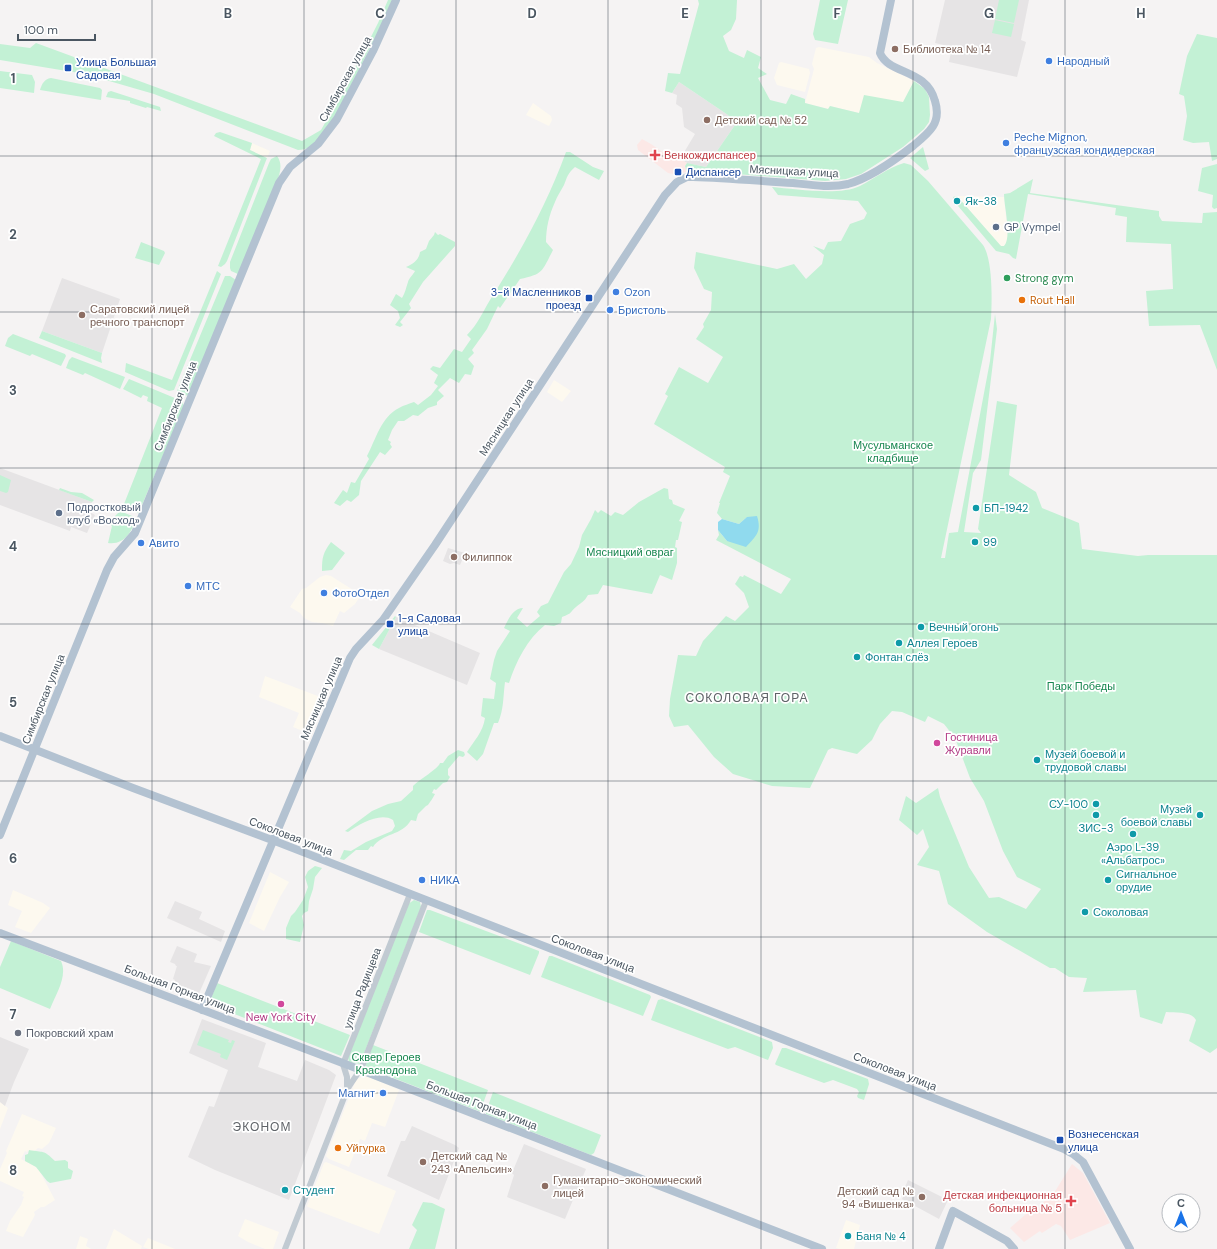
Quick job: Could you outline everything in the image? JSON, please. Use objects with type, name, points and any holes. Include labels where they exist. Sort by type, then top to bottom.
[{"type":"main road","name":"Симбирская улица","points":[[0,835],[107,570],[114,557],[135,533],[279,183],[290,167],[318,144],[337,119],[374,51],[396,0]]},
{"type":"main road","name":"Мясницкая улица","points":[[202,1010],[353,653],[383,620],[435,545],[630,247],[672,187],[682,179],[693,177],[825,185],[847,184],[868,176],[896,158],[931,130],[935,122],[936,102],[930,88],[917,77],[889,63],[881,56],[880,53],[891,0]]},
{"type":"main road","name":"Соколовая улица","points":[[0,736],[273,840],[1064,1149],[1083,1162],[1130,1249]]},
{"type":"main road","name":"Большая Горная улица","points":[[0,933],[361,1070],[822,1249]]},
{"type":"main road","points":[[939,1249],[953,1211],[1007,1242],[1014,1249]]},
{"type":"street","name":"улица Радищева","points":[[347,1090],[347,1077],[344,1064],[410,894]]},
{"type":"street","name":"улица Радищева","points":[[285,1249],[347,1090],[354,1077],[361,1070],[426,901]]},
{"type":"shaded area","points":[[945,0],[1029,0],[1021,40],[1026,42],[1017,77],[949,62],[952,47],[935,43]]},
{"type":"shaded area","points":[[819,47],[869,57],[877,63],[914,81],[904,102],[859,113],[830,106],[829,109],[805,103],[814,69],[812,64],[816,48]]},
{"type":"shaded area","points":[[781,62],[809,69],[810,73],[805,92],[777,85],[774,78],[779,63]]},
{"type":"shaded area","name":"Детский сад № 52","points":[[679,82],[728,115],[735,125],[706,167],[687,163],[680,159],[695,134],[684,127],[682,108],[676,104],[677,95],[672,93]]},
{"type":"shaded area","points":[[533,103],[551,116],[552,120],[549,126],[526,115]]},
{"type":"shaded area","name":"Венкождиспансер","points":[[642,139],[674,160],[680,159],[687,163],[685,166],[687,172],[673,174],[668,173],[638,150],[637,145]]},
{"type":"shaded area","points":[[252,143],[270,151],[267,158],[250,150]]},
{"type":"shaded area","name":"GP Vympel","points":[[957,196],[1004,197],[1008,236],[1007,243],[1004,246],[1001,246]]},
{"type":"shaded area","name":"Саратовский лицей речного транспорт","points":[[62,278],[120,299],[102,353],[42,331]]},
{"type":"shaded area","points":[[554,380],[571,391],[562,402],[547,392]]},
{"type":"shaded area","points":[[0,468],[92,502],[88,511],[95,515],[87,533],[71,527],[70,531],[0,505]]},
{"type":"shaded area","name":"Филиппок","points":[[448,548],[465,553],[460,565],[454,563],[450,564],[443,561]]},
{"type":"shaded area","points":[[326,575],[331,576],[361,595],[355,604],[344,613],[340,611],[333,626],[312,622],[304,618],[300,613],[290,607],[302,589],[306,588],[320,577]]},
{"type":"shaded area","points":[[396,617],[480,653],[467,685],[379,649]]},
{"type":"shaded area","points":[[265,676],[323,698],[324,701],[310,734],[293,727],[299,713],[259,697]]},
{"type":"shaded area","points":[[270,872],[289,882],[264,931],[249,923]]},
{"type":"shaded area","points":[[13,890],[43,903],[50,908],[31,933],[15,927],[22,911],[8,905]]},
{"type":"shaded area","points":[[175,901],[202,912],[199,919],[225,931],[221,942],[167,918]]},
{"type":"shaded area","points":[[177,946],[197,954],[194,962],[211,966],[197,998],[172,988],[177,966],[170,962]]},
{"type":"shaded area","points":[[202,1019],[266,1043],[258,1067],[297,1081],[305,1060],[329,1070],[336,1075],[289,1200],[215,1170],[188,1157],[209,1106],[214,1107],[228,1070],[189,1053]]},
{"type":"shaded area","points":[[0,1037],[29,1049],[5,1106],[0,1102]]},
{"type":"shaded area","points":[[365,1075],[399,1090],[385,1127],[372,1123],[365,1141],[360,1139],[349,1167],[329,1159],[326,1156],[356,1080]]},
{"type":"shaded area","points":[[0,1102],[8,1108],[0,1129]]},
{"type":"shaded area","points":[[22,1114],[56,1128],[49,1143],[42,1149],[38,1148],[31,1154],[28,1150],[27,1152],[25,1151],[21,1159],[39,1170],[55,1200],[34,1212],[35,1215],[23,1237],[6,1231],[10,1221],[21,1205],[24,1192],[0,1181],[0,1169]]},
{"type":"shaded area","name":"Детский сад № 243 «Апельсин»","points":[[412,1126],[459,1148],[439,1200],[387,1176],[401,1141],[405,1141]]},
{"type":"shaded area","name":"Гуманитарно-экономический лицей","points":[[524,1144],[586,1169],[565,1219],[507,1197],[514,1175],[512,1173]]},
{"type":"shaded area","points":[[326,1162],[396,1191],[379,1234],[307,1206],[324,1163]]},
{"type":"shaded area","name":"Детская инфекционная больница № 5","points":[[1072,1164],[1083,1173],[1110,1223],[1070,1240],[1061,1226],[1056,1224],[1042,1233],[1040,1231],[1024,1242],[1010,1228],[1033,1208],[1039,1209],[1050,1193],[1054,1193]]},
{"type":"shaded area","name":"Детский сад № 94 «Вишенка»","points":[[908,1180],[948,1200],[939,1219],[902,1199],[904,1195],[902,1194]]},
{"type":"shaded area","points":[[245,1219],[279,1232],[273,1249],[265,1249],[238,1236]]},
{"type":"shaded area","name":"Баня № 4","points":[[846,1220],[860,1225],[854,1249],[836,1248]]},
{"type":"shaded area","points":[[114,1229],[142,1246],[141,1249],[106,1249]]},
{"type":"shaded area","points":[[80,1236],[88,1239],[86,1246],[91,1249],[76,1249]]},
{"type":"shaded area","points":[[148,1238],[175,1249],[149,1249],[143,1247]]},
{"type":"green space","points":[[388,0],[392,0],[382,23],[332,121],[316,142],[310,147],[301,150],[154,94],[85,74],[0,60],[0,44],[30,48],[36,43],[302,141],[321,130],[348,82]]},
{"type":"green space","points":[[698,0],[737,0],[736,19],[731,30],[723,36],[729,51],[744,58],[747,50],[761,57],[758,68],[767,74],[758,78],[770,100],[786,104],[791,94],[805,99],[805,103],[828,109],[830,106],[859,113],[864,95],[903,102],[914,81],[925,89],[929,97],[929,122],[924,129],[903,147],[861,174],[846,179],[825,181],[710,172],[687,172],[685,166],[687,163],[706,167],[735,125],[728,115],[679,82],[672,93],[665,91],[668,73],[680,74],[699,4]]},
{"type":"green space","points":[[820,0],[848,0],[838,44],[815,40],[813,34]]},
{"type":"green space","points":[[999,0],[1019,0],[1014,23],[995,19]]},
{"type":"green space","points":[[995,20],[1014,24],[1011,37],[992,33]]},
{"type":"green space","points":[[1197,34],[1217,38],[1217,159],[1212,161],[1209,142],[1193,143],[1183,140],[1187,116],[1184,96],[1179,94],[1187,56]]},
{"type":"green space","points":[[0,71],[32,75],[35,82],[34,93],[0,88]]},
{"type":"green space","points":[[51,78],[100,88],[102,90],[101,100],[40,90],[45,81]]},
{"type":"green space","points":[[111,91],[160,107],[161,111],[130,103],[130,101],[106,97],[108,92]]},
{"type":"green space","points":[[220,132],[252,143],[250,150],[267,158],[227,261],[221,267],[218,266],[261,159],[214,136],[216,133]]},
{"type":"green space","points":[[923,147],[929,169],[925,171],[910,158]]},
{"type":"green space","points":[[566,152],[570,152],[593,167],[604,171],[599,180],[575,167],[569,173],[556,200],[550,217],[546,242],[553,250],[544,267],[534,275],[520,279],[500,308],[498,306],[487,329],[472,350],[474,353],[468,359],[474,366],[471,375],[465,374],[459,383],[450,378],[438,390],[444,396],[437,402],[437,405],[428,408],[418,416],[413,415],[404,421],[398,421],[388,440],[391,442],[390,444],[392,447],[385,455],[380,452],[361,481],[359,495],[351,502],[347,500],[340,506],[334,503],[343,490],[347,493],[351,482],[355,483],[369,459],[367,456],[383,423],[388,417],[399,408],[414,402],[418,405],[431,395],[438,386],[434,383],[438,375],[430,369],[433,366],[440,368],[454,349],[462,352],[471,339],[467,335],[477,323],[522,246],[542,209]]},
{"type":"green space","points":[[277,156],[280,162],[280,172],[277,182],[238,274],[231,271],[230,262],[269,163],[271,159]]},
{"type":"green space","points":[[904,163],[911,165],[928,181],[983,245],[989,260],[990,270],[992,292],[991,319],[941,558],[945,558],[949,533],[958,532],[990,361],[995,314],[997,329],[981,460],[973,473],[964,532],[981,533],[978,529],[997,401],[1017,405],[1009,475],[1036,492],[1042,508],[1079,523],[1082,549],[1138,556],[1217,555],[1217,1048],[1210,1053],[1189,1041],[1196,1020],[1191,1015],[1166,1012],[1162,1024],[1140,1017],[1136,990],[1083,992],[1087,978],[1069,977],[1055,968],[1050,968],[987,932],[948,904],[939,871],[917,865],[929,847],[923,829],[917,835],[899,820],[906,796],[916,803],[938,788],[940,797],[969,867],[989,898],[999,897],[1026,909],[1041,889],[1017,877],[1003,851],[984,801],[970,778],[955,738],[944,724],[928,716],[925,722],[902,712],[892,711],[880,724],[872,740],[857,754],[832,748],[828,750],[810,788],[772,786],[733,774],[714,757],[688,725],[674,727],[669,716],[670,699],[678,655],[696,656],[703,641],[726,616],[735,621],[749,607],[744,593],[735,584],[740,576],[743,577],[744,575],[781,594],[791,579],[716,540],[719,535],[718,530],[727,541],[747,517],[739,524],[722,519],[717,513],[719,503],[730,476],[723,472],[725,467],[654,424],[668,396],[665,394],[679,367],[708,383],[723,357],[696,339],[704,327],[703,324],[711,310],[712,292],[704,289],[694,268],[696,252],[777,269],[794,264],[806,279],[822,264],[824,255],[813,246],[824,250],[828,242],[841,241],[850,224],[864,219],[867,213],[858,201],[778,195],[772,187],[817,191],[841,191],[860,186],[887,170]]},
{"type":"green space","points":[[1217,164],[1217,208],[1214,209],[1212,207],[1213,195],[1198,191],[1202,168]]},
{"type":"green space","points":[[1033,179],[1030,193],[1159,211],[1159,216],[1162,221],[1202,223],[1203,213],[1217,212],[1217,370],[1200,325],[1149,326],[1146,291],[1173,289],[1171,244],[1126,242],[1127,217],[1115,215],[1116,208],[1028,194],[1016,259],[1009,254],[996,251],[953,200],[953,197],[957,196],[1001,246],[1004,246],[1008,229],[1004,194],[1010,193]]},
{"type":"green space","points":[[435,232],[438,235],[440,234],[455,242],[455,246],[423,282],[409,304],[411,308],[400,322],[403,325],[400,327],[395,325],[400,318],[398,311],[390,305],[396,294],[402,298],[415,271],[406,267],[411,265],[418,257],[420,252],[426,249]]},
{"type":"green space","points":[[141,242],[164,251],[165,253],[159,265],[135,258]]},
{"type":"green space","points":[[217,271],[221,274],[174,390],[169,391],[125,372],[126,363],[172,380]]},
{"type":"green space","points":[[225,276],[230,276],[236,280],[189,393],[188,395],[180,395],[177,391]]},
{"type":"green space","points":[[42,331],[102,353],[102,363],[39,338]]},
{"type":"green space","points":[[13,334],[65,354],[66,356],[61,366],[32,354],[30,356],[5,346],[8,338]]},
{"type":"green space","points":[[72,357],[125,377],[120,389],[85,373],[83,375],[66,368]]},
{"type":"green space","points":[[129,379],[182,401],[184,406],[138,513],[128,509],[126,506],[121,508],[124,504],[162,408],[147,401],[148,397],[143,395],[141,398],[123,389]]},
{"type":"green space","points":[[0,475],[11,480],[8,492],[6,493],[0,491]]},
{"type":"green space","points":[[60,488],[71,492],[82,493],[94,500],[92,502],[59,490]]},
{"type":"green space","name":"Мясницкий овраг","points":[[664,488],[668,489],[669,499],[672,500],[673,504],[685,509],[679,521],[682,522],[678,540],[676,540],[675,547],[677,548],[677,563],[672,580],[660,575],[652,594],[603,585],[598,594],[588,595],[584,601],[568,615],[562,617],[561,623],[554,626],[545,625],[533,637],[523,651],[509,683],[505,682],[500,718],[498,723],[494,723],[483,754],[477,761],[467,752],[478,736],[484,723],[485,718],[481,716],[483,698],[494,699],[496,683],[490,679],[497,651],[510,631],[504,628],[511,615],[516,610],[523,608],[517,618],[527,627],[540,616],[537,612],[541,606],[548,603],[564,572],[571,564],[579,547],[582,535],[595,510],[598,513],[601,510],[611,516],[615,512],[623,515],[639,502]]},
{"type":"green space","points":[[120,511],[137,518],[130,533],[123,540],[108,543],[111,525],[115,516]]},
{"type":"green space","points":[[331,542],[345,553],[332,570],[322,571],[324,555]]},
{"type":"green space","points":[[395,616],[396,617],[379,649],[372,645]]},
{"type":"green space","points":[[458,750],[464,752],[465,755],[463,757],[459,756],[448,769],[448,775],[450,777],[447,782],[443,783],[436,790],[434,789],[432,793],[435,794],[428,805],[418,814],[416,821],[411,820],[403,829],[381,839],[368,850],[356,850],[344,860],[340,859],[344,850],[351,851],[366,842],[392,831],[395,826],[393,820],[382,817],[370,820],[348,832],[345,831],[372,811],[388,804],[401,801],[413,790],[413,786],[436,768],[440,763],[443,763],[448,756]]},
{"type":"green space","points":[[315,866],[322,868],[315,877],[308,911],[302,916],[304,925],[300,942],[286,939],[286,928],[291,916],[303,900],[308,887],[305,877],[308,871]]},
{"type":"green space","points":[[414,900],[420,902],[421,907],[360,1064],[349,1062],[348,1058],[408,904]]},
{"type":"green space","points":[[427,910],[539,951],[530,975],[419,932]]},
{"type":"green space","points":[[11,941],[61,961],[63,967],[62,979],[50,1009],[0,988],[0,967]]},
{"type":"green space","points":[[549,956],[650,995],[651,997],[643,1016],[541,977]]},
{"type":"green space","points":[[217,983],[350,1035],[341,1056],[209,1004]]},
{"type":"green space","points":[[662,999],[772,1042],[773,1048],[768,1060],[735,1047],[728,1049],[651,1020],[658,1000]]},
{"type":"green space","points":[[203,1030],[229,1040],[228,1042],[231,1043],[232,1040],[235,1041],[227,1060],[220,1057],[221,1054],[197,1045]]},
{"type":"green space","name":"Сквер Героев Краснодона","points":[[373,1045],[488,1090],[481,1109],[479,1111],[365,1067]]},
{"type":"green space","points":[[782,1048],[786,1048],[868,1079],[869,1084],[864,1100],[858,1098],[857,1096],[859,1092],[857,1089],[833,1080],[824,1083],[776,1065],[775,1064]]},
{"type":"green space","points":[[493,1092],[601,1135],[594,1153],[591,1155],[486,1114]]},
{"type":"green space","points":[[29,1150],[45,1153],[55,1161],[65,1160],[68,1162],[68,1168],[73,1171],[71,1179],[50,1183],[47,1181],[36,1167],[25,1161],[25,1155],[28,1154]]},
{"type":"green space","points":[[423,1202],[432,1203],[445,1209],[435,1249],[409,1249],[417,1230],[412,1225]]},
{"type":"water","points":[[757,516],[759,526],[757,533],[746,547],[727,541],[718,530],[718,522],[722,519],[739,524],[747,517]]},
{"type":"place","name":"Библиотека № 14","points":[[895,49]]},
{"type":"place","name":"Народный","points":[[1049,61]]},
{"type":"place","name":"Улица Большая Садовая","points":[[68,68]]},
{"type":"place","name":"Детский сад № 52","points":[[707,120]]},
{"type":"place","name":"Peche Mignon, французская кондидерская","points":[[1006,143]]},
{"type":"place","name":"Венкождиспансер","points":[[655,155]]},
{"type":"place","name":"Диспансер","points":[[678,172]]},
{"type":"place","name":"Як-38","points":[[957,201]]},
{"type":"place","name":"GP Vympel","points":[[996,227]]},
{"type":"place","name":"Strong gym","points":[[1007,278]]},
{"type":"place","name":"Ozon","points":[[616,292]]},
{"type":"place","name":"3-й Масленников проезд","points":[[589,298]]},
{"type":"place","name":"Rout Hall","points":[[1022,300]]},
{"type":"place","name":"Бристоль","points":[[610,310]]},
{"type":"place","name":"Саратовский лицей речного транспорт","points":[[82,315]]},
{"type":"place","name":"БП-1942","points":[[976,508]]},
{"type":"place","name":"Подростковый клуб «Восход»","points":[[59,513]]},
{"type":"place","name":"99","points":[[975,542]]},
{"type":"place","name":"Авито","points":[[141,543]]},
{"type":"place","name":"Филиппок","points":[[454,557]]},
{"type":"place","name":"МТС","points":[[188,586]]},
{"type":"place","name":"ФотоОтдел","points":[[324,593]]},
{"type":"place","name":"1-я Садовая улица","points":[[390,624]]},
{"type":"place","name":"Вечный огонь","points":[[921,627]]},
{"type":"place","name":"Аллея Героев","points":[[899,643]]},
{"type":"place","name":"Фонтан слёз","points":[[857,657]]},
{"type":"place","name":"Гостиница Журавли","points":[[937,743]]},
{"type":"place","name":"Музей боевой и трудовой славы","points":[[1037,760]]},
{"type":"place","name":"СУ-100","points":[[1096,804]]},
{"type":"place","name":"ЗИС-3","points":[[1096,815]]},
{"type":"place","name":"Музей боевой славы","points":[[1200,815]]},
{"type":"place","name":"Аэро L-39 «Альбатрос»","points":[[1133,834]]},
{"type":"place","name":"НИКА","points":[[422,880]]},
{"type":"place","name":"Сигнальное орудие","points":[[1108,880]]},
{"type":"place","name":"Соколовая","points":[[1085,912]]},
{"type":"place","name":"New York City","points":[[281,1004]]},
{"type":"place","name":"Покровский храм","points":[[18,1033]]},
{"type":"place","name":"Магнит","points":[[383,1093]]},
{"type":"place","name":"Вознесенская улица","points":[[1060,1140]]},
{"type":"place","name":"Уйгурка","points":[[338,1148]]},
{"type":"place","name":"Детский сад № 243 «Апельсин»","points":[[423,1162]]},
{"type":"place","name":"Гуманитарно-экономический лицей","points":[[545,1186]]},
{"type":"place","name":"Студент","points":[[285,1190]]},
{"type":"place","name":"Детский сад № 94 «Вишенка»","points":[[922,1197]]},
{"type":"place","name":"Детская инфекционная больница № 5","points":[[1071,1201]]},
{"type":"place","name":"Баня № 4","points":[[848,1236]]},
{"type":"district","name":"СОКОЛОВАЯ ГОРА","points":[[747,698]]},
{"type":"district","name":"ЭКОНОМ","points":[[262,1127]]},
{"type":"park label","name":"Мусульманское кладбище","points":[[893,451]]},
{"type":"park label","name":"Парк Победы","points":[[1081,686]]}]
